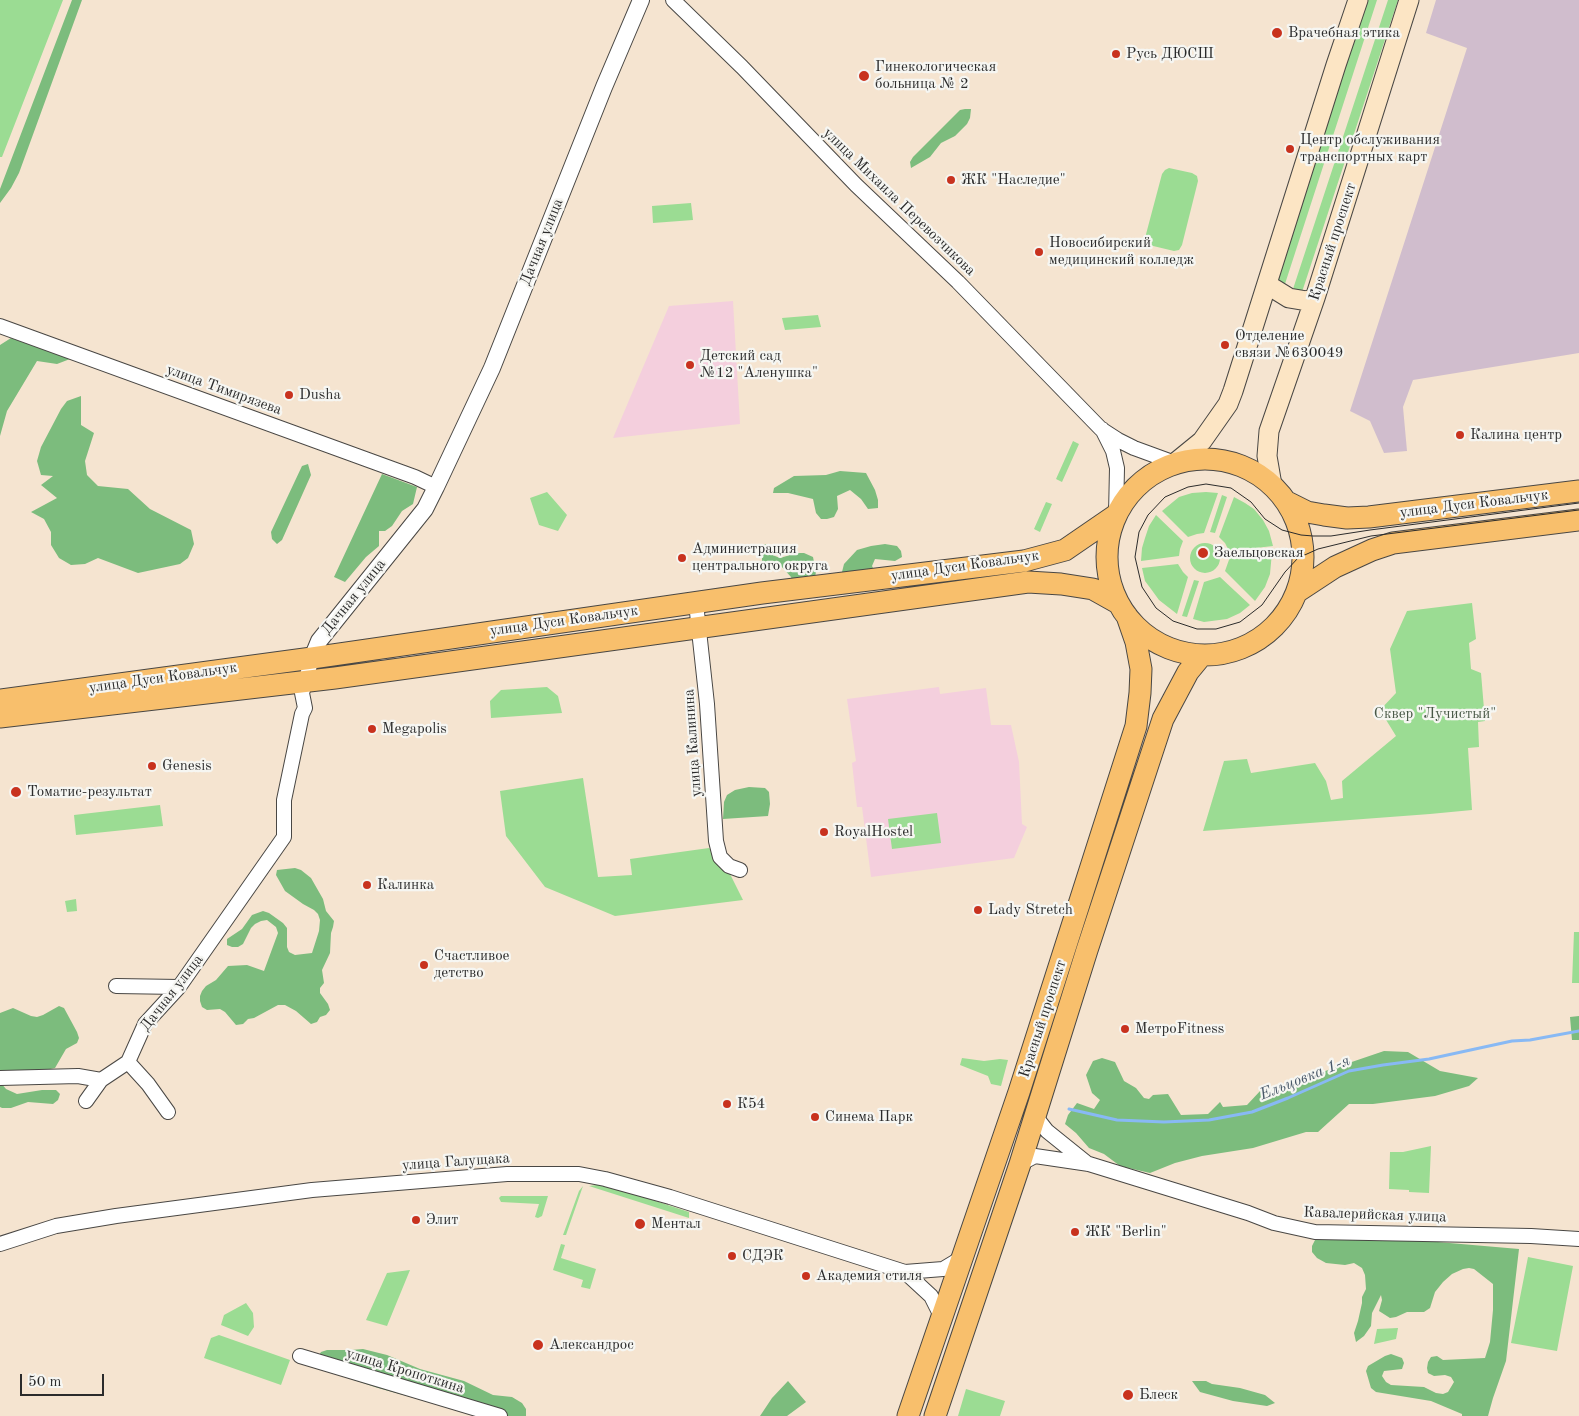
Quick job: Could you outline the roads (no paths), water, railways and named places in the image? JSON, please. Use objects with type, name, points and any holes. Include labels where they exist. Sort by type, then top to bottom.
[{"type":"main road","points":[[1116,515],[1131,492],[1151,475],[1176,463],[1202,441],[1228,404],[1268,285],[1358,0]]},
{"type":"main road","name":"Красный проспект","points":[[1272,485],[1267,456],[1269,431],[1315,298],[1409,0]]},
{"type":"main road","points":[[1268,285],[1289,298],[1307,301],[1315,298]]},
{"type":"main road","points":[[1123,610],[1142,632],[1160,644],[1180,652],[1202,655],[1226,653],[1249,645],[1269,632],[1286,614],[1297,592],[1304,562],[1300,530],[1287,502],[1272,485],[1251,470],[1227,461],[1201,459],[1176,463]]},
{"type":"main road","name":"улица Дуси Ковальчук","points":[[1287,502],[1307,512],[1346,518],[1369,517],[1579,491]]},
{"type":"main road","name":"Красный проспект","points":[[908,1416],[1019,1092],[1136,726],[1141,669],[1136,642],[1109,574],[1108,544],[1116,515]]},
{"type":"main road","name":"улица Дуси Ковальчук","points":[[0,700],[902,575],[1024,561],[1065,550],[1116,515]]},
{"type":"main road","name":"улица Дуси Ковальчук","points":[[1297,592],[1335,567],[1392,543],[1579,520]]},
{"type":"main road","name":"улица Дуси Ковальчук","points":[[0,717],[305,682],[1028,582],[1061,584],[1093,589],[1123,610]]},
{"type":"main road","name":"Красный проспект","points":[[934,1416],[1036,1117],[1087,950],[1163,719],[1188,672],[1202,655]]},
{"type":"street","name":"Дачная улица","points":[[128,1062],[145,1024],[179,988],[284,837],[284,800],[304,708],[302,693],[319,641],[425,510],[492,368],[604,87],[641,0]]},
{"type":"street","name":"улица Михаила Перевозчикова","points":[[673,0],[742,67],[856,185],[958,282],[1102,429]]},
{"type":"street","name":"улица Тимирязева","points":[[0,326],[415,477],[436,487]]},
{"type":"street","points":[[1102,429],[1134,448],[1176,463]]},
{"type":"street","points":[[1102,429],[1113,451],[1117,468],[1116,515]]},
{"type":"street","name":"улица Калинина","points":[[696,603],[707,704],[716,841],[720,857],[729,866],[740,870]]},
{"type":"street","points":[[116,986],[179,988]]},
{"type":"street","points":[[86,1101],[102,1080],[128,1062],[148,1084],[168,1112]]},
{"type":"street","points":[[0,1078],[78,1076],[102,1080]]},
{"type":"street","points":[[1036,1117],[1047,1131],[1089,1164]]},
{"type":"street","points":[[1020,1164],[1035,1156],[1089,1164]]},
{"type":"street","name":"Кавалерийская улица","points":[[1089,1164],[1300,1230],[1315,1232],[1531,1236],[1579,1239]]},
{"type":"street","name":"улица Галущака","points":[[0,1244],[56,1226],[116,1216],[312,1190],[507,1174],[579,1174],[652,1192],[905,1272]]},
{"type":"street","points":[[905,1272],[943,1269],[963,1256]]},
{"type":"street","points":[[905,1272],[932,1296],[942,1318]]},
{"type":"street","name":"улица Кропоткина","points":[[300,1356],[500,1416]]},
{"type":"waterway","name":"Ельцовка 1-я","points":[[1069,1109],[1117,1120],[1164,1122],[1209,1120],[1252,1112],[1349,1071],[1429,1059],[1512,1041],[1530,1040],[1579,1031]]},
{"type":"tram line","points":[[1579,503],[1331,536],[1313,536],[1282,530],[1265,519],[1251,502],[1231,488],[1206,484],[1188,487],[1165,497],[1148,515],[1139,532],[1135,557],[1142,587],[1156,608],[1173,621],[1197,629],[1216,629],[1240,622],[1262,605],[1285,572],[1298,558],[1318,549],[1371,536],[1579,510]]},
{"type":"place","name":"Врачебная этика","points":[[1277,33]]},
{"type":"place","name":"Русь ДЮСШ","points":[[1116,54]]},
{"type":"place","name":"Гинекологическая больница № 2","points":[[864,76]]},
{"type":"place","name":"Центр обслуживания транспортных карт","points":[[1290,149]]},
{"type":"place","name":"ЖК \"Наследие\"","points":[[951,180]]},
{"type":"place","name":"Новосибирский медицинский колледж","points":[[1039,252]]},
{"type":"place","name":"Отделение связи №630049","points":[[1225,345]]},
{"type":"place","name":"Детский сад №12 \"Аленушка\"","points":[[690,365]]},
{"type":"place","name":"Dusha","points":[[289,395]]},
{"type":"place","name":"Калина центр","points":[[1460,435]]},
{"type":"place","name":"Заельцовская","points":[[1203,553]]},
{"type":"place","name":"Администрация центрального округа","points":[[682,558]]},
{"type":"place","name":"Megapolis","points":[[372,729]]},
{"type":"place","name":"Genesis","points":[[152,766]]},
{"type":"place","name":"Томатис-результат","points":[[16,792]]},
{"type":"place","name":"RoyalHostel","points":[[824,832]]},
{"type":"place","name":"Калинка","points":[[367,885]]},
{"type":"place","name":"Lady Stretch","points":[[978,910]]},
{"type":"place","name":"Счастливое детство","points":[[424,965]]},
{"type":"place","name":"МетроFitness","points":[[1125,1029]]},
{"type":"place","name":"К54","points":[[727,1104]]},
{"type":"place","name":"Синема Парк","points":[[815,1117]]},
{"type":"place","name":"Элит","points":[[416,1220]]},
{"type":"place","name":"Ментал","points":[[640,1224]]},
{"type":"place","name":"ЖК \"Berlin\"","points":[[1075,1232]]},
{"type":"place","name":"СДЭК","points":[[732,1256]]},
{"type":"place","name":"Академия стиля","points":[[806,1276]]},
{"type":"place","name":"Александрос","points":[[538,1345]]},
{"type":"place","name":"Блеск","points":[[1128,1395]]},
{"type":"park label","name":"Сквер \"Лучистый\"","points":[[1435,714]]}]
